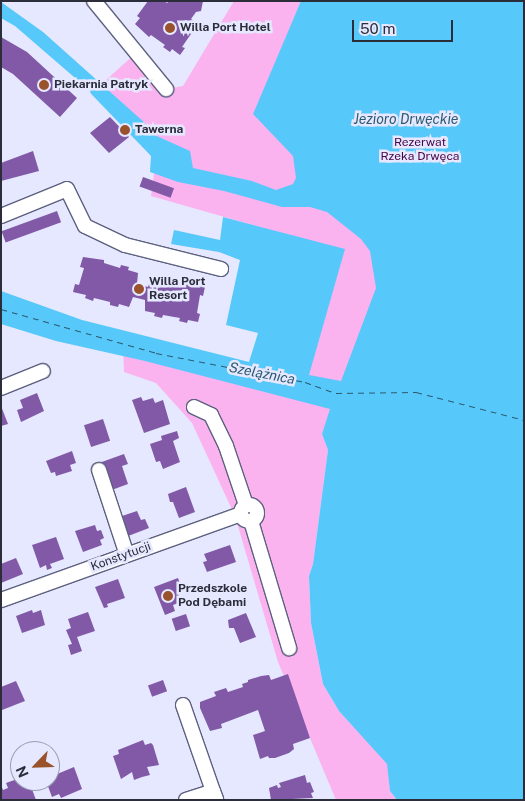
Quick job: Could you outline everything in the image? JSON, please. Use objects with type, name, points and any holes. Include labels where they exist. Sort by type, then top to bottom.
[{"type":"street","points":[[94,1],[166,89]]},
{"type":"street","points":[[1,216],[67,189],[85,226],[125,245],[221,269]]},
{"type":"street","points":[[1,388],[43,371]]},
{"type":"street","points":[[194,407],[211,415],[226,446],[290,648]]},
{"type":"street","points":[[99,470],[128,555]]},
{"type":"street","name":"Konstytucji","points":[[1,600],[246,513]]},
{"type":"street","points":[[183,705],[215,796],[186,800]]},
{"type":"green space","name":"Jezioro Drwęckie","points":[[234,1],[301,1],[290,29],[524,1],[524,800],[329,416],[322,434],[328,450],[313,564],[309,576],[311,623],[323,684],[339,711],[388,764],[390,791],[397,800],[336,800],[278,662],[235,516],[192,423],[156,383],[124,372],[123,343],[305,382],[316,243],[151,196],[157,152],[96,89],[136,53],[166,89],[183,86]]},
{"type":"water","name":"Jezioro Drwęckie","points":[[301,1],[524,1],[524,800],[397,800],[390,791],[387,764],[339,711],[323,684],[311,623],[309,576],[313,564],[328,450],[322,434],[330,409],[145,361],[56,341],[1,324],[1,291],[82,320],[249,362],[258,333],[226,325],[240,260],[219,252],[171,244],[174,230],[220,240],[223,217],[345,249],[309,375],[341,381],[376,288],[370,251],[361,239],[327,212],[310,207],[282,207],[224,191],[178,182],[150,172],[151,156],[142,143],[147,137],[116,106],[74,77],[15,26],[1,18],[1,2],[43,32],[145,123],[150,133],[190,151],[193,168],[252,181],[276,190],[293,184],[296,178],[293,156],[253,114]]},
{"type":"building","name":"Willa Port Hotel","points":[[148,1],[164,1],[167,3],[169,1],[203,1],[201,11],[196,12],[191,19],[200,26],[196,33],[193,31],[182,47],[185,48],[180,55],[172,49],[170,52],[163,47],[165,45],[151,35],[149,37],[135,24],[140,18],[137,16]]},
{"type":"building","name":"Piekarnia Patryk","points":[[1,37],[27,52],[77,98],[60,117],[13,74],[1,67]]},
{"type":"building","points":[[110,117],[129,137],[109,153],[90,133]]},
{"type":"building","points":[[33,151],[39,171],[1,181],[1,163]]},
{"type":"building","points":[[143,177],[174,188],[171,198],[140,186]]},
{"type":"building","points":[[57,211],[61,222],[6,242],[2,231]]},
{"type":"building","name":"Willa Port Resort","points":[[83,257],[104,260],[104,263],[120,268],[121,265],[129,267],[128,270],[138,273],[137,284],[148,287],[152,276],[162,278],[162,275],[171,277],[170,280],[187,283],[187,280],[196,282],[195,285],[205,287],[203,296],[200,295],[197,313],[200,314],[198,322],[188,320],[187,323],[179,321],[180,318],[163,315],[162,318],[154,316],[155,313],[145,311],[145,300],[133,297],[129,307],[119,304],[118,307],[110,305],[110,302],[94,298],[93,301],[85,298],[86,295],[73,292],[75,284],[79,285],[84,268],[80,267]]},
{"type":"building","points":[[37,393],[44,411],[21,422],[17,410],[23,408],[20,400]]},
{"type":"building","points":[[141,397],[143,401],[153,398],[155,403],[163,400],[170,424],[144,433],[132,400]]},
{"type":"building","points":[[1,406],[8,424],[1,426]]},
{"type":"building","points":[[103,419],[110,441],[91,447],[84,425]]},
{"type":"building","points":[[177,431],[179,438],[173,441],[180,462],[163,469],[160,461],[156,462],[150,444],[162,440],[161,436]]},
{"type":"building","points":[[72,451],[76,463],[70,465],[72,471],[56,476],[55,472],[51,473],[46,461]]},
{"type":"building","points":[[124,454],[128,464],[122,466],[128,484],[109,491],[99,463]]},
{"type":"building","points":[[186,487],[195,512],[179,518],[173,502],[170,502],[168,494]]},
{"type":"building","points":[[137,511],[141,520],[145,519],[149,528],[123,538],[116,518]]},
{"type":"building","points":[[95,525],[97,531],[101,530],[104,538],[100,540],[102,545],[83,552],[75,531]]},
{"type":"building","points":[[56,537],[64,559],[50,564],[52,568],[47,570],[46,565],[40,568],[32,545]]},
{"type":"building","points":[[230,545],[236,562],[207,572],[203,562],[207,561],[204,554]]},
{"type":"building","points":[[16,558],[23,574],[1,583],[1,564]]},
{"type":"building","name":"Przedszkole Pod Dębami","points":[[178,578],[182,589],[177,591],[181,602],[173,605],[175,611],[165,615],[154,587]]},
{"type":"building","points":[[118,579],[125,598],[107,604],[108,607],[104,608],[95,587]]},
{"type":"building","points":[[32,610],[33,613],[41,610],[45,625],[22,633],[16,616]]},
{"type":"building","points":[[88,612],[95,631],[77,637],[82,651],[71,655],[68,645],[72,644],[66,630],[71,628],[68,619]]},
{"type":"building","points":[[246,613],[256,637],[240,643],[234,628],[229,628],[228,620]]},
{"type":"building","points":[[186,614],[190,626],[176,631],[172,619]]},
{"type":"building","points":[[288,674],[310,738],[293,744],[294,749],[289,753],[275,758],[269,758],[268,756],[260,759],[253,735],[265,731],[258,710],[221,724],[222,728],[210,731],[200,708],[200,702],[216,696],[214,692],[226,688],[228,692],[243,687],[242,684],[248,682],[248,680],[269,675],[271,680]]},
{"type":"building","points":[[163,680],[167,691],[152,697],[148,685]]},
{"type":"building","points":[[16,681],[25,701],[2,710],[1,687]]},
{"type":"building","points":[[143,740],[145,745],[151,743],[153,745],[159,765],[147,767],[150,775],[134,780],[132,772],[121,779],[113,756],[119,754],[118,750]]},
{"type":"building","points":[[74,767],[82,789],[61,798],[59,794],[52,797],[50,791],[60,791],[60,773]]},
{"type":"building","points":[[305,775],[307,783],[310,782],[314,792],[311,793],[313,798],[271,800],[269,788],[277,785],[278,788],[281,787],[279,783]]},
{"type":"building","points":[[10,782],[10,791],[33,791],[36,800],[1,800],[1,785],[3,790],[8,788],[6,783]]},
{"type":"waterway","points":[[97,90],[157,152]]},
{"type":"ferry route","points":[[1,309],[156,353],[305,382],[336,393],[416,392],[524,420]]},
{"type":"place","name":"Willa Port Hotel","points":[[170,28]]},
{"type":"place","name":"Piekarnia Patryk","points":[[44,85]]},
{"type":"place","name":"Tawerna","points":[[125,130]]},
{"type":"place","name":"Willa Port Resort","points":[[139,289]]},
{"type":"place","name":"Przedszkole Pod Dębami","points":[[168,596]]},
{"type":"park label","name":"Rezerwat Rzeka Drwęca","points":[[420,150]]},
{"type":"water label","name":"Szelążnica","points":[[262,373]]}]
